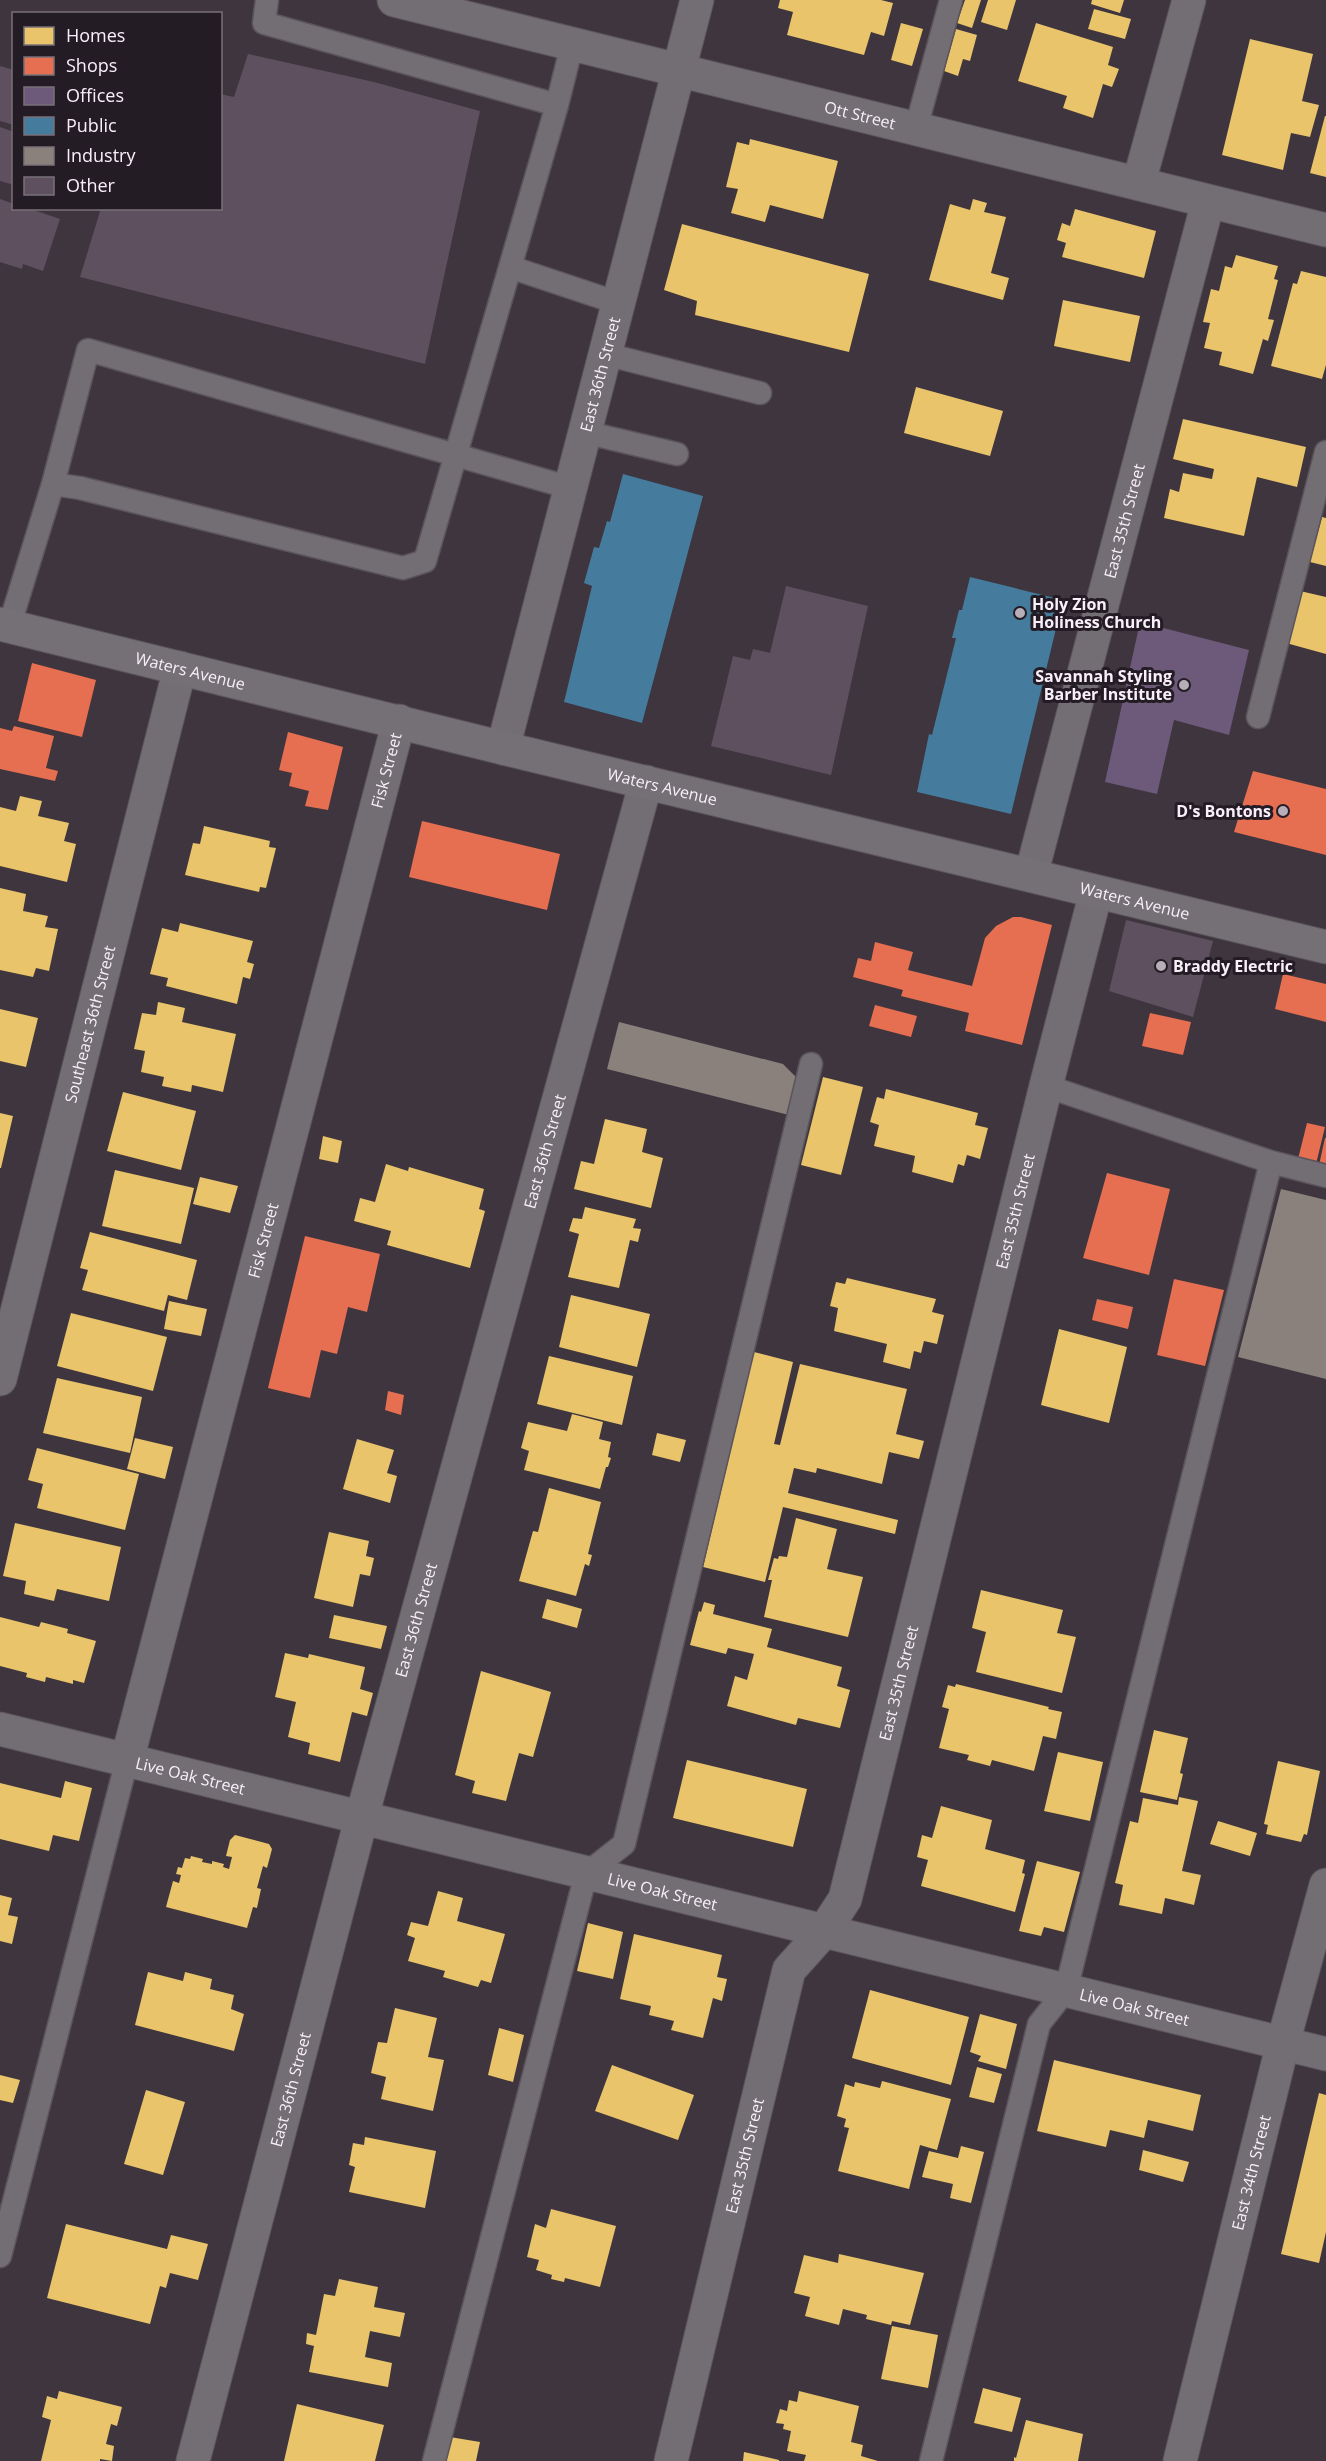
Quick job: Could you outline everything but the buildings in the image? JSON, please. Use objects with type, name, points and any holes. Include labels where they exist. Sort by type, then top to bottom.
[{"type":"main road","name":"Waters Avenue","points":[[4,625],[1326,946]]},
{"type":"street","name":"Ott Street","points":[[394,0],[1326,230]]},
{"type":"street","name":"East 36th Street","points":[[503,748],[697,0]]},
{"type":"street","points":[[1139,182],[1189,0]]},
{"type":"street","name":"East 35th Street","points":[[1031,875],[1208,202]]},
{"type":"street","name":"Southeast 36th Street","points":[[0,1379],[180,668]]},
{"type":"street","name":"Fisk Street","points":[[127,1760],[399,721]]},
{"type":"street","name":"East 36th Street","points":[[193,2461],[362,1816],[646,782]]},
{"type":"street","name":"East 35th Street","points":[[671,2461],[789,1970],[824,1931],[844,1899],[1096,892]]},
{"type":"street","name":"Live Oak Street","points":[[0,1729],[1326,2054]]},
{"type":"street","name":"East 34th Street","points":[[1180,2461],[1283,2043],[1326,1886]]},
{"type":"lane","points":[[267,0],[264,23],[557,105]]},
{"type":"lane","points":[[916,128],[951,0]]},
{"type":"lane","points":[[53,484],[80,488],[403,568],[425,561],[557,105],[572,45]]},
{"type":"lane","points":[[510,267],[618,303]]},
{"type":"lane","points":[[4,625],[53,484],[87,350],[571,488]]},
{"type":"lane","points":[[605,354],[760,393]]},
{"type":"lane","points":[[584,432],[676,454]]},
{"type":"lane","points":[[1258,717],[1326,452]]},
{"type":"lane","points":[[434,2461],[586,1874],[624,1844],[811,1064]]},
{"type":"lane","points":[[1046,1086],[1271,1162],[1326,1176]]},
{"type":"lane","points":[[931,2461],[1039,2024],[1065,1990],[1271,1162]]},
{"type":"lane","points":[[0,2256],[127,1760]]},
{"type":"place","name":"Holy Zion Holiness Church","points":[[1020,613]]},
{"type":"place","name":"Savannah Styling Barber Institute","points":[[1184,685]]},
{"type":"place","name":"D's Bontons","points":[[1283,811]]},
{"type":"place","name":"Braddy Electric","points":[[1161,966]]}]
